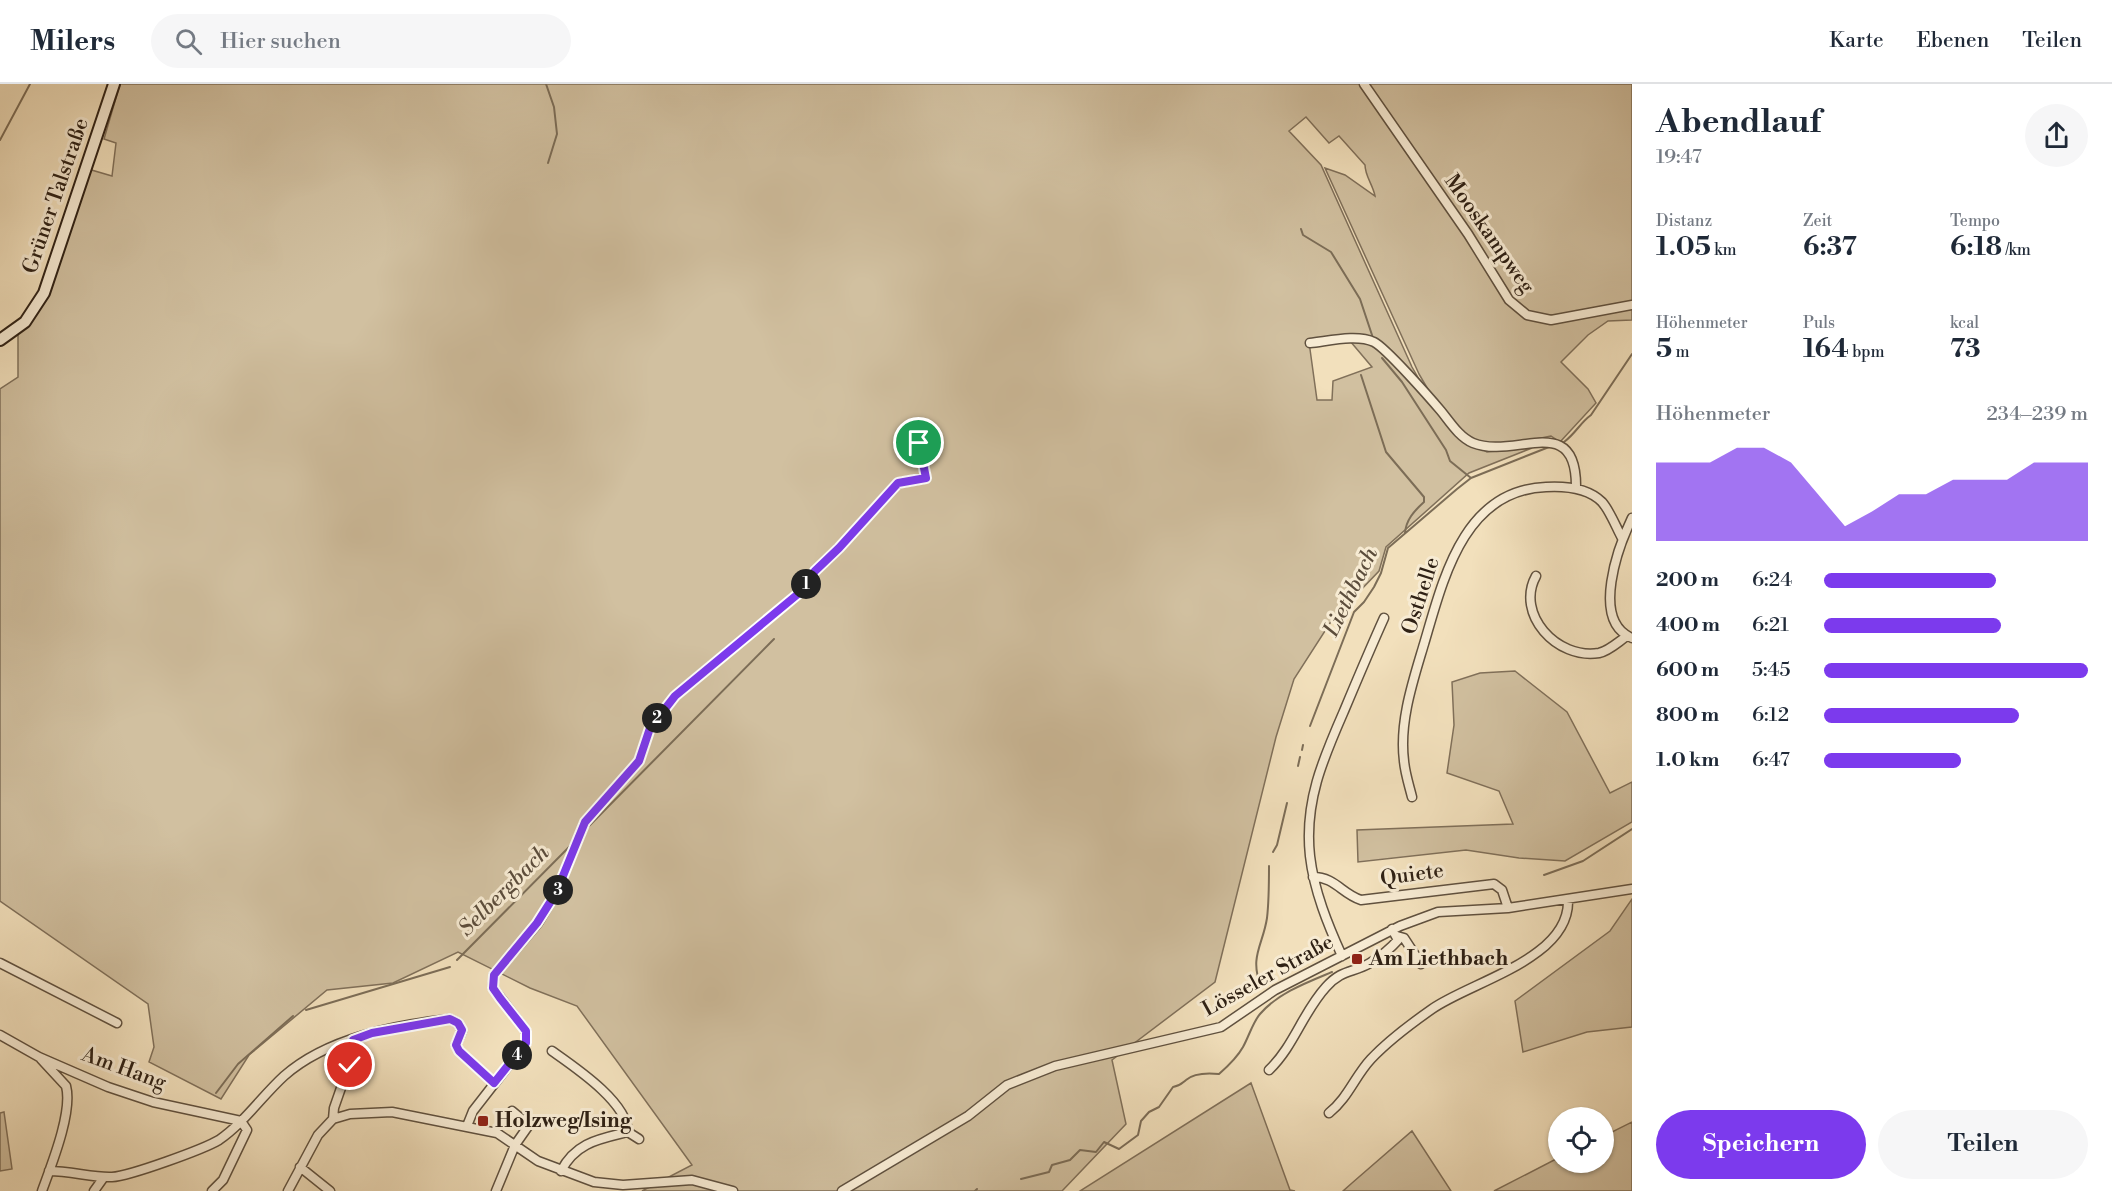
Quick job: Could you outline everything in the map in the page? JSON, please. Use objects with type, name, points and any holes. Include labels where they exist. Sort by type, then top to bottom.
[{"type":"main road","name":"Grüner Talstraße","points":[[0,340],[25,322],[45,292],[114,84]]},
{"type":"street","name":"Mooskampweg","points":[[1364,84],[1468,234],[1509,300],[1527,315],[1551,320],[1632,305]]},
{"type":"street","points":[[1310,343],[1350,339],[1374,342],[1431,400],[1459,434],[1472,442],[1491,447],[1545,442],[1562,445],[1567,450],[1576,488]]},
{"type":"street","points":[[467,1126],[473,1111],[526,1043],[526,1031],[493,988],[494,975],[537,923],[556,893],[585,822],[639,761],[650,728],[675,696],[798,594],[815,571],[898,483],[926,478],[919,443]]},
{"type":"street","name":"Osthelle","points":[[1412,797],[1404,760],[1404,727],[1410,690],[1437,592],[1453,553],[1467,530],[1485,512],[1511,494],[1532,487],[1576,488],[1601,502],[1622,538]]},
{"type":"street","points":[[1536,576],[1530,594],[1533,614],[1553,640],[1572,650],[1599,653],[1629,637],[1615,621],[1612,612],[1610,580],[1622,538],[1632,518]]},
{"type":"street","points":[[1342,956],[1329,927],[1313,877],[1309,829],[1312,794],[1322,759],[1384,618]]},
{"type":"street","name":"Quiete","points":[[1313,877],[1324,877],[1335,882],[1352,897],[1361,900],[1494,884],[1502,890],[1508,908]]},
{"type":"street","name":"Lösseler Straße","points":[[842,1191],[968,1116],[1007,1085],[1055,1066],[1221,1027],[1270,993],[1342,956],[1438,912],[1508,908],[1632,889]]},
{"type":"street","points":[[1329,1113],[1343,1102],[1371,1059],[1433,1008],[1500,976],[1553,939],[1562,927],[1568,911],[1568,900]]},
{"type":"street","points":[[1395,932],[1404,938],[1421,964]]},
{"type":"street","points":[[1269,1070],[1283,1056],[1313,1003],[1327,985],[1346,970],[1368,964],[1392,947],[1398,940],[1395,932]]},
{"type":"street","name":"Am Hang","points":[[0,963],[117,1023]]},
{"type":"street","points":[[49,1171],[73,1171],[114,1177],[193,1152],[220,1140],[286,1074],[333,1047],[372,1033],[450,1019],[458,1023],[462,1030],[456,1045],[459,1051],[494,1083]]},
{"type":"street","name":"Am Hang","points":[[0,1035],[39,1057],[132,1095],[241,1121]]},
{"type":"street","points":[[333,1119],[334,1108],[350,1065],[353,1040]]},
{"type":"street","points":[[552,1051],[586,1076],[615,1105],[628,1122],[628,1132]]},
{"type":"street","points":[[39,1057],[66,1086],[67,1091],[66,1113],[42,1191]]},
{"type":"street","points":[[496,1191],[514,1145],[529,1125],[512,1111]]},
{"type":"street","points":[[288,1191],[318,1136],[333,1119],[350,1114],[392,1112],[497,1133],[538,1161],[606,1185],[692,1180],[733,1191]]},
{"type":"street","points":[[212,1191],[223,1180],[247,1130],[241,1121]]},
{"type":"street","points":[[561,1171],[574,1152],[588,1142],[628,1132],[639,1139]]},
{"type":"street","points":[[300,1167],[330,1191]]},
{"type":"street","points":[[94,1191],[104,1177]]},
{"type":"shaded area","points":[[120,84],[1361,84],[1365,89],[1367,84],[1632,84],[1632,320],[1608,321],[1588,335],[1561,362],[1588,389],[1596,403],[1560,442],[1551,436],[1502,443],[1470,438],[1457,429],[1446,416],[1419,374],[1325,168],[1345,175],[1375,196],[1365,165],[1339,136],[1329,143],[1306,117],[1289,131],[1321,165],[1412,367],[1427,393],[1376,342],[1350,337],[1309,342],[1317,400],[1332,400],[1333,381],[1372,367],[1350,341],[1373,344],[1431,401],[1459,435],[1472,444],[1487,452],[1532,448],[1469,473],[1386,547],[1379,571],[1332,620],[1294,679],[1276,737],[1215,982],[1112,1060],[1126,1124],[1062,1191],[642,1191],[692,1165],[577,1006],[530,988],[458,952],[393,983],[327,990],[249,1055],[221,1099],[149,1062],[154,1047],[148,1004],[0,901],[0,389],[18,377],[18,329],[42,298],[52,277],[88,169],[112,176],[116,143],[104,139]]},
{"type":"shaded area","points":[[1515,671],[1567,712],[1610,793],[1632,782],[1632,822],[1565,861],[1519,858],[1466,850],[1358,862],[1357,830],[1513,824],[1499,791],[1447,773],[1454,725],[1452,682],[1480,673]]},
{"type":"shaded area","points":[[1632,899],[1632,1027],[1587,1032],[1523,1052],[1515,1001],[1610,931]]},
{"type":"shaded area","points":[[1251,1083],[1290,1190],[1295,1191],[1080,1191]]},
{"type":"shaded area","points":[[4,1112],[12,1169],[0,1171],[0,1113]]},
{"type":"shaded area","points":[[1632,1122],[1632,1191],[1494,1191],[1548,1163],[1548,1173],[1614,1173],[1614,1131]]},
{"type":"shaded area","points":[[1412,1131],[1451,1191],[1343,1191],[1352,1183]]},
{"type":"waterway","points":[[0,140],[30,84]]},
{"type":"waterway","points":[[546,84],[554,107],[557,134],[548,163]]},
{"type":"waterway","points":[[1301,229],[1303,235],[1331,252],[1360,299],[1373,338]]},
{"type":"waterway","name":"Liethbach","points":[[1564,442],[1591,415],[1632,354]]},
{"type":"waterway","points":[[1382,358],[1402,382],[1446,450],[1450,461],[1471,478]]},
{"type":"waterway","points":[[1361,375],[1386,452],[1424,497],[1424,502],[1409,520],[1405,533]]},
{"type":"waterway","name":"Liethbach","points":[[1310,726],[1354,612],[1374,587],[1381,573],[1388,548],[1471,478],[1549,447]]},
{"type":"waterway","name":"Selbergbach","points":[[588,827],[774,639]]},
{"type":"waterway","name":"Liethbach","points":[[1302,750],[1303,745]]},
{"type":"waterway","name":"Liethbach","points":[[1298,766],[1300,757]]},
{"type":"waterway","name":"Liethbach","points":[[1273,852],[1277,845],[1287,803]]},
{"type":"waterway","points":[[1544,875],[1583,861],[1632,829]]},
{"type":"waterway","name":"Selbergbach","points":[[457,960],[572,844]]},
{"type":"waterway","name":"Liethbach","points":[[1261,986],[1256,967],[1267,918],[1269,866]]},
{"type":"waterway","points":[[1354,964],[1363,959]]},
{"type":"waterway","name":"Selbergbach","points":[[306,1010],[450,967]]},
{"type":"waterway","points":[[1021,1179],[1049,1172],[1052,1165],[1070,1160],[1080,1150],[1096,1152],[1104,1142],[1119,1149],[1138,1135],[1141,1121],[1149,1112],[1159,1107],[1173,1087],[1193,1076],[1219,1074],[1241,1050],[1260,1014],[1275,1000],[1332,972]]},
{"type":"waterway","name":"Selbergbach","points":[[216,1093],[238,1064],[293,1016]]},
{"type":"place","name":"Am Liethbach","points":[[1357,959]]},
{"type":"place","name":"Holzweg/Ising","points":[[483,1121]]},
{"type":"route","points":[[350,1065],[353,1040],[372,1033],[450,1019],[458,1023],[462,1030],[456,1045],[459,1051],[478,1071],[494,1083],[526,1043],[526,1031],[493,988],[494,975],[537,923],[556,893],[585,822],[639,761],[650,728],[675,696],[798,594],[815,571],[898,483],[926,478],[919,443]]}]
